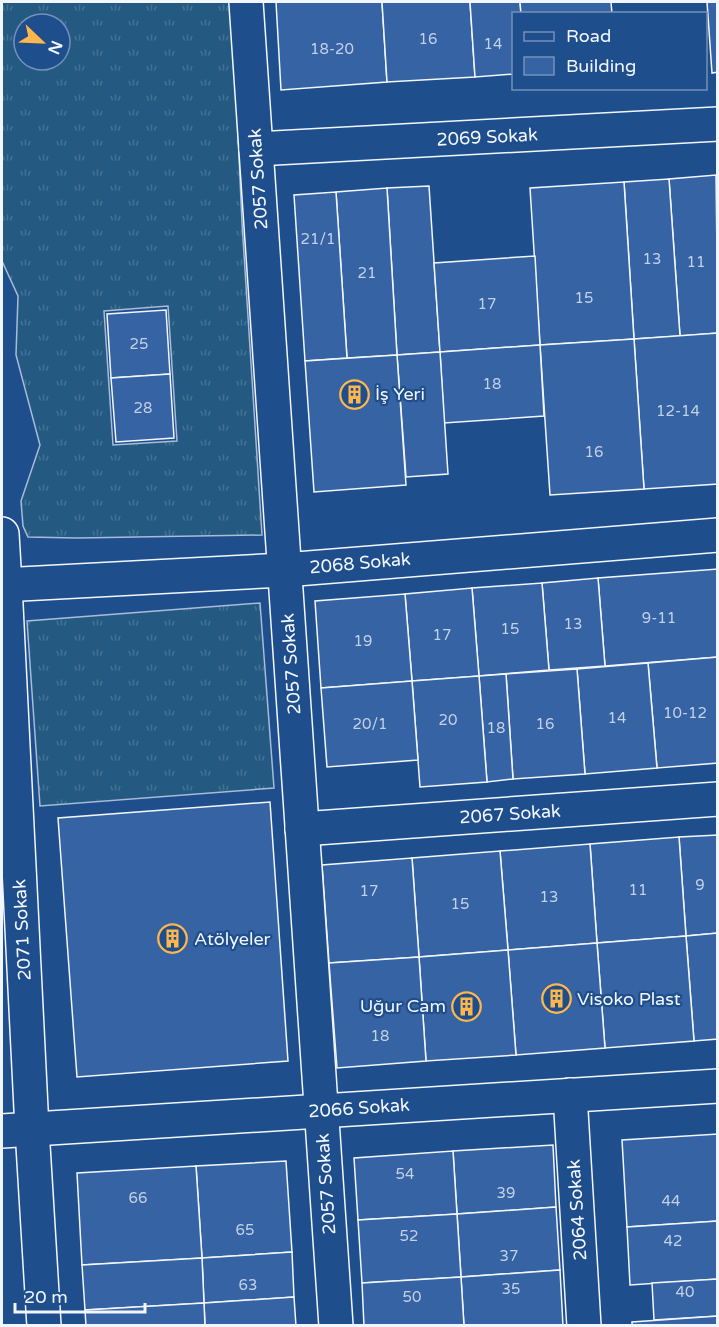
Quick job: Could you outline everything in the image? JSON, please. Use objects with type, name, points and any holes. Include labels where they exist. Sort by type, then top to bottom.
[{"type":"street","name":"2057 Sokak","points":[[246,2],[336,1326]]},
{"type":"street","name":"2069 Sokak","points":[[256,149],[717,124]]},
{"type":"street","name":"2071 Sokak","points":[[2,534],[17,1130],[44,1326]]},
{"type":"street","name":"2068 Sokak","points":[[3,585],[284,570],[717,535]]},
{"type":"street","name":"2067 Sokak","points":[[302,829],[717,799]]},
{"type":"street","name":"2066 Sokak","points":[[17,1130],[717,1086]]},
{"type":"street","name":"2064 Sokak","points":[[570,1095],[584,1326]]},
{"type":"green space","points":[[2,2],[232,2],[242,223],[262,535],[28,537],[23,526],[21,501],[40,445],[16,355],[18,296],[2,261]],"holes":[[[168,306],[177,441],[113,445],[104,311]]]},
{"type":"green space","points":[[260,603],[274,788],[40,806],[27,621]]},
{"type":"building","points":[[276,2],[382,2],[387,82],[281,90]]},
{"type":"building","points":[[382,2],[470,2],[475,77],[387,82]]},
{"type":"building","points":[[470,2],[520,2],[521,12],[512,12],[512,74],[475,77]]},
{"type":"building","points":[[520,2],[611,2],[612,12],[521,12]]},
{"type":"building","points":[[707,2],[718,2],[718,72],[712,73]]},
{"type":"building","points":[[716,175],[718,333],[680,336],[669,179]]},
{"type":"building","points":[[669,179],[680,336],[634,339],[624,182]]},
{"type":"building","points":[[624,182],[634,339],[540,345],[530,188]]},
{"type":"building","points":[[429,186],[440,352],[397,355],[387,188]]},
{"type":"building","name":"İş Yeri","points":[[387,188],[397,355],[347,358],[336,192]]},
{"type":"building","name":"İş Yeri","points":[[336,192],[347,358],[305,361],[294,195]]},
{"type":"building","name":"İş Yeri","points":[[535,256],[540,345],[440,352],[434,263]]},
{"type":"building","points":[[166,310],[170,374],[111,378],[107,314]]},
{"type":"building","points":[[718,333],[718,484],[644,489],[634,339]]},
{"type":"building","points":[[634,339],[644,489],[550,495],[540,345]]},
{"type":"building","points":[[540,345],[544,416],[444,423],[440,352]]},
{"type":"building","name":"İş Yeri","points":[[440,352],[448,474],[406,477],[397,355]]},
{"type":"building","name":"İş Yeri","points":[[397,355],[406,485],[314,492],[305,361]]},
{"type":"building","points":[[170,374],[174,438],[116,442],[111,378]]},
{"type":"building","points":[[718,569],[718,657],[605,666],[598,578]]},
{"type":"building","points":[[598,578],[605,666],[549,670],[542,583]]},
{"type":"building","points":[[542,583],[549,670],[479,676],[472,588]]},
{"type":"building","points":[[472,588],[479,676],[412,681],[405,594]]},
{"type":"building","points":[[405,594],[412,681],[321,688],[315,601]]},
{"type":"building","points":[[718,657],[718,763],[657,768],[648,663]]},
{"type":"building","points":[[648,663],[657,768],[585,774],[577,669]]},
{"type":"building","points":[[577,669],[585,774],[513,779],[506,674]]},
{"type":"building","points":[[506,674],[513,779],[487,782],[479,676]]},
{"type":"building","points":[[479,676],[487,782],[420,787],[412,681]]},
{"type":"building","points":[[412,681],[418,760],[327,767],[321,688]]},
{"type":"building","name":"Atölyeler","points":[[270,802],[288,1061],[77,1077],[58,818]]},
{"type":"building","points":[[718,835],[718,933],[686,936],[679,837]]},
{"type":"building","points":[[679,837],[686,936],[597,943],[590,844]]},
{"type":"building","points":[[590,844],[597,943],[508,950],[500,851]]},
{"type":"building","points":[[500,851],[508,950],[419,957],[412,858]]},
{"type":"building","points":[[412,858],[419,957],[329,963],[322,865]]},
{"type":"building","points":[[718,933],[718,1039],[694,1041],[686,936]]},
{"type":"building","points":[[686,936],[694,1041],[605,1048],[597,943]]},
{"type":"building","name":"Visoko Plast","points":[[597,943],[605,1048],[516,1055],[508,950]]},
{"type":"building","name":"Uğur Cam","points":[[508,950],[516,1055],[426,1061],[419,957]]},
{"type":"building","points":[[419,957],[426,1061],[337,1068],[329,963]]},
{"type":"building","points":[[718,1134],[718,1221],[627,1227],[622,1140]]},
{"type":"building","points":[[553,1145],[556,1207],[457,1214],[453,1151]]},
{"type":"building","points":[[453,1151],[457,1214],[358,1220],[354,1158]]},
{"type":"building","points":[[286,1161],[292,1252],[202,1258],[196,1166]]},
{"type":"building","points":[[196,1166],[202,1258],[82,1265],[77,1173]]},
{"type":"building","points":[[556,1207],[560,1270],[461,1277],[457,1214]]},
{"type":"building","points":[[457,1214],[461,1277],[362,1283],[358,1220]]},
{"type":"building","points":[[718,1221],[718,1279],[630,1285],[627,1227]]},
{"type":"building","points":[[292,1252],[294,1297],[204,1303],[202,1258]]},
{"type":"building","points":[[202,1258],[204,1303],[85,1310],[82,1265]]},
{"type":"building","points":[[560,1270],[563,1326],[464,1326],[461,1277]]},
{"type":"building","points":[[461,1277],[464,1326],[364,1326],[362,1283]]},
{"type":"building","points":[[718,1279],[718,1316],[654,1320],[652,1283]]},
{"type":"building","points":[[294,1297],[296,1326],[205,1326],[204,1303]]},
{"type":"building","points":[[204,1303],[205,1326],[86,1326],[85,1310]]},
{"type":"building","points":[[718,1316],[718,1326],[632,1326],[632,1322]]},
{"type":"place","name":"İş Yeri","points":[[354,394]]},
{"type":"place","name":"Atölyeler","points":[[173,939]]},
{"type":"place","name":"Visoko Plast","points":[[556,999]]},
{"type":"place","name":"Uğur Cam","points":[[467,1006]]}]
